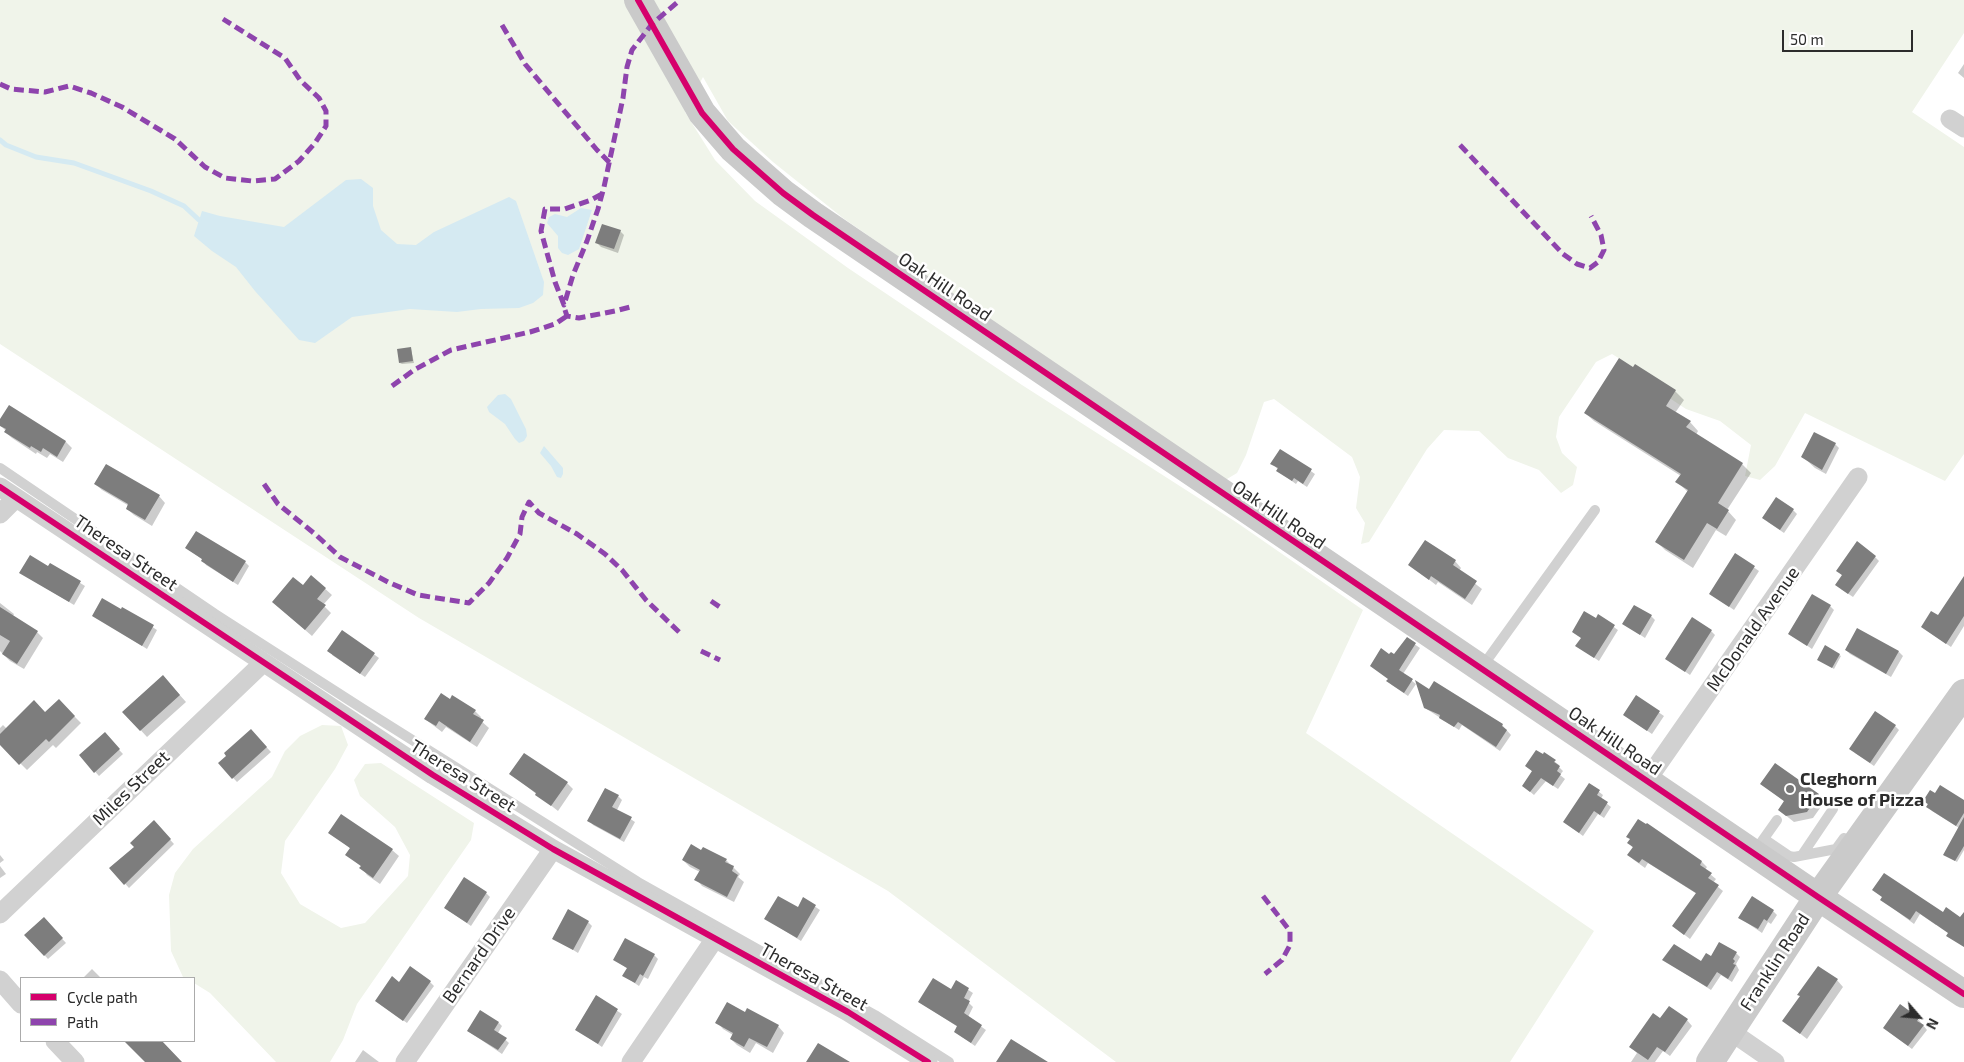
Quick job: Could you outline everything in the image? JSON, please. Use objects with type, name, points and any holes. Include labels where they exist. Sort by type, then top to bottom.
[{"type":"street","name":"Oak Hill Road","points":[[638,0],[702,113],[733,149],[783,193],[813,216],[1647,780],[1759,846],[1784,863],[1818,898],[1964,994]]},
{"type":"street","name":"McDonald Avenue","points":[[1647,780],[1858,477]]},
{"type":"street","name":"Theresa Street","points":[[0,487],[433,775],[553,849],[714,940],[848,1012],[928,1062]]},
{"type":"street","points":[[0,514],[16,498]]},
{"type":"street","name":"Miles Street","points":[[0,914],[263,663]]},
{"type":"street","name":"Franklin Road","points":[[1710,1062],[1818,898],[1842,852],[1858,828],[1964,693]]},
{"type":"street","name":"Bernard Drive","points":[[405,1062],[553,849]]},
{"type":"street","points":[[631,1062],[714,940]]},
{"type":"street","points":[[0,980],[20,1003]]},
{"type":"street","points":[[1730,1031],[1775,1062]]},
{"type":"street","points":[[56,1042],[73,1061]]},
{"type":"lane","points":[[0,468],[223,619],[638,882],[875,1015],[948,1062]]},
{"type":"lane","points":[[1481,669],[1596,510]]},
{"type":"lane","points":[[1802,855],[1833,809]]},
{"type":"lane","points":[[1759,846],[1777,820]]},
{"type":"lane","points":[[1784,863],[1802,855],[1842,852]]},
{"type":"shaded area","points":[[0,0],[1964,0],[1964,33],[1912,112],[1964,147],[1964,454],[1945,481],[1805,413],[1775,466],[1760,480],[1745,476],[1751,445],[1720,421],[1686,409],[1633,367],[1612,354],[1596,362],[1559,417],[1556,437],[1562,453],[1577,467],[1573,485],[1561,493],[1539,470],[1508,458],[1479,431],[1444,430],[1427,449],[1369,542],[1361,544],[1365,523],[1356,508],[1360,477],[1352,457],[1274,399],[1264,402],[1246,455],[1237,473],[1222,482],[843,218],[773,162],[728,121],[703,77],[685,112],[715,160],[755,201],[848,268],[1022,385],[1236,522],[1363,610],[1306,733],[1594,931],[1510,1062],[1116,1062],[888,891],[419,618],[0,344]]},
{"type":"shaded area","points":[[322,725],[341,726],[348,745],[335,769],[285,841],[281,873],[300,904],[341,928],[365,923],[408,876],[410,855],[395,827],[360,796],[354,780],[365,764],[381,763],[474,823],[471,840],[357,1004],[343,1040],[330,1062],[276,1062],[210,993],[195,984],[195,977],[183,977],[171,951],[169,895],[175,873],[193,849],[272,777],[285,751],[300,736]]},
{"type":"water","points":[[361,179],[373,188],[373,206],[381,230],[397,244],[416,245],[434,232],[509,197],[516,201],[544,282],[543,295],[533,303],[519,308],[457,312],[410,309],[352,317],[315,343],[299,340],[236,267],[194,236],[202,211],[284,227],[346,180]]},
{"type":"water","points":[[581,208],[592,210],[579,249],[568,255],[562,253],[558,248],[558,236],[547,223],[549,217],[555,214],[567,217]]},
{"type":"water","points":[[505,394],[511,399],[526,429],[527,436],[524,441],[519,443],[505,424],[489,412],[487,407],[498,395]]},
{"type":"water","points":[[544,446],[563,468],[561,478],[557,477],[540,453]]},
{"type":"building","points":[[602,224],[621,230],[614,249],[595,243]]},
{"type":"building","points":[[411,347],[413,361],[399,363],[397,349]]},
{"type":"building","points":[[1619,358],[1633,367],[1635,364],[1676,390],[1666,406],[1691,421],[1686,427],[1743,463],[1718,503],[1729,510],[1717,529],[1707,523],[1684,560],[1655,542],[1688,490],[1675,482],[1681,474],[1584,413]]},
{"type":"building","points":[[9,405],[66,441],[57,457],[43,448],[41,452],[31,446],[30,448],[4,432],[6,429],[0,426],[0,419]]},
{"type":"building","points":[[1814,432],[1836,443],[1822,470],[1801,457]]},
{"type":"building","points":[[1280,449],[1312,469],[1303,484],[1294,478],[1292,481],[1276,471],[1278,468],[1270,464]]},
{"type":"building","points":[[106,464],[160,495],[145,520],[126,509],[128,504],[94,484]]},
{"type":"building","points":[[1776,497],[1794,509],[1780,530],[1762,518]]},
{"type":"building","points":[[196,531],[246,561],[233,582],[185,548]]},
{"type":"building","points":[[1425,540],[1456,560],[1453,565],[1477,581],[1465,599],[1431,576],[1429,580],[1408,565]]},
{"type":"building","points":[[1857,541],[1876,556],[1848,594],[1835,585],[1842,575],[1836,571]]},
{"type":"building","points":[[1735,553],[1755,566],[1729,607],[1709,594]]},
{"type":"building","points":[[30,555],[48,566],[50,563],[81,581],[69,602],[19,573]]},
{"type":"building","points":[[311,575],[326,588],[317,599],[326,605],[305,630],[272,602],[293,577],[303,585]]},
{"type":"building","points":[[1964,576],[1964,616],[1946,644],[1921,627],[1931,611],[1938,615]]},
{"type":"building","points":[[1812,594],[1831,605],[1807,646],[1788,634]]},
{"type":"building","points":[[102,598],[154,625],[142,646],[92,616]]},
{"type":"building","points":[[1634,605],[1652,615],[1640,635],[1622,624]]},
{"type":"building","points":[[0,607],[38,631],[17,664],[2,654],[10,641],[0,635]]},
{"type":"building","points":[[1584,611],[1596,618],[1598,614],[1615,625],[1594,658],[1575,646],[1581,638],[1572,632]]},
{"type":"building","points":[[1692,617],[1712,630],[1685,672],[1665,659]]},
{"type":"building","points":[[1857,628],[1899,651],[1886,674],[1845,650]]},
{"type":"building","points":[[342,630],[375,653],[360,674],[327,651]]},
{"type":"building","points":[[1407,637],[1416,643],[1399,670],[1413,679],[1404,693],[1386,681],[1388,679],[1370,666],[1381,648],[1389,654],[1391,652],[1394,654]]},
{"type":"building","points":[[1825,645],[1840,654],[1832,668],[1817,660]]},
{"type":"building","points":[[163,675],[180,695],[140,731],[122,712]]},
{"type":"building","points":[[1415,680],[1429,689],[1434,681],[1503,724],[1502,726],[1507,730],[1496,747],[1458,722],[1454,727],[1439,718],[1440,715],[1424,708]]},
{"type":"building","points":[[441,693],[450,699],[452,695],[476,710],[473,714],[484,720],[470,742],[439,721],[436,726],[424,719]]},
{"type":"building","points":[[1636,695],[1660,711],[1647,731],[1623,715]]},
{"type":"building","points":[[59,699],[75,716],[49,742],[46,739],[19,765],[0,745],[0,734],[34,700],[45,712]]},
{"type":"building","points":[[1875,711],[1896,725],[1870,763],[1849,749]]},
{"type":"building","points":[[251,729],[267,747],[232,779],[218,763],[226,756],[224,753]]},
{"type":"building","points":[[105,732],[120,749],[94,773],[79,755]]},
{"type":"building","points":[[1536,750],[1543,754],[1544,752],[1556,760],[1554,762],[1560,766],[1557,771],[1561,774],[1553,786],[1541,778],[1530,792],[1522,786],[1532,771],[1525,766]]},
{"type":"building","points":[[524,753],[568,782],[551,806],[509,774]]},
{"type":"building","name":"Cleghorn House of Pizza","points":[[1775,763],[1819,794],[1807,812],[1786,816],[1778,810],[1784,801],[1760,784]]},
{"type":"building","points":[[1589,783],[1600,790],[1597,795],[1608,802],[1600,815],[1594,811],[1579,833],[1563,822]]},
{"type":"building","points":[[1940,785],[1964,800],[1964,813],[1956,826],[1926,807],[1928,804],[1923,801],[1930,790],[1935,793]]},
{"type":"building","points":[[605,788],[619,795],[612,807],[632,817],[620,839],[587,821]]},
{"type":"building","points":[[341,814],[393,849],[373,878],[359,868],[361,866],[345,855],[350,848],[328,833]]},
{"type":"building","points":[[1964,817],[1964,846],[1955,861],[1943,855]]},
{"type":"building","points":[[1638,819],[1647,823],[1702,861],[1700,865],[1712,873],[1708,878],[1719,885],[1684,935],[1672,926],[1696,893],[1642,859],[1639,863],[1627,855],[1633,847],[1627,843],[1630,839],[1626,837]]},
{"type":"building","points":[[154,820],[171,839],[124,885],[109,868],[134,847],[130,843]]},
{"type":"building","points":[[691,844],[701,850],[703,847],[727,859],[725,862],[734,866],[732,871],[738,875],[727,897],[694,880],[700,870],[682,860]]},
{"type":"building","points":[[1884,873],[1943,912],[1946,907],[1960,917],[1964,912],[1964,947],[1946,936],[1948,933],[1916,911],[1910,920],[1880,900],[1882,897],[1872,890]]},
{"type":"building","points":[[464,877],[487,892],[467,923],[444,908]]},
{"type":"building","points":[[778,896],[798,907],[803,897],[816,905],[797,938],[764,919]]},
{"type":"building","points":[[1752,896],[1774,910],[1767,921],[1764,919],[1758,929],[1738,918]]},
{"type":"building","points":[[568,909],[589,921],[573,950],[552,939]]},
{"type":"building","points":[[44,917],[63,938],[44,956],[24,935]]},
{"type":"building","points":[[625,938],[655,954],[643,976],[640,974],[635,983],[622,976],[627,968],[613,960]]},
{"type":"building","points":[[1719,942],[1737,952],[1733,959],[1735,961],[1733,964],[1736,965],[1728,979],[1717,972],[1707,987],[1662,960],[1674,944],[1701,961],[1706,953],[1711,956]]},
{"type":"building","points":[[410,966],[431,981],[403,1021],[375,1001],[392,976],[399,982]]},
{"type":"building","points":[[1818,966],[1838,979],[1800,1034],[1782,1021],[1800,996],[1797,995]]},
{"type":"building","points":[[933,978],[951,989],[956,980],[969,988],[964,998],[970,1001],[964,1013],[982,1025],[971,1043],[954,1032],[957,1026],[918,1002]]},
{"type":"building","points":[[596,995],[618,1009],[598,1044],[575,1030]]},
{"type":"building","points":[[727,1002],[745,1012],[747,1008],[779,1025],[767,1047],[749,1038],[744,1047],[730,1039],[733,1033],[715,1023]]},
{"type":"building","points":[[1900,1004],[1919,1018],[1917,1021],[1924,1025],[1908,1046],[1883,1028]]},
{"type":"building","points":[[1669,1006],[1688,1019],[1665,1052],[1657,1047],[1648,1060],[1629,1047],[1653,1013],[1660,1018]]},
{"type":"building","points":[[480,1010],[499,1022],[494,1030],[507,1038],[498,1050],[467,1031]]},
{"type":"building","points":[[1011,1039],[1048,1062],[996,1062]]},
{"type":"building","points":[[125,1042],[163,1042],[182,1062],[145,1062]]},
{"type":"building","points":[[818,1043],[850,1062],[806,1062]]},
{"type":"waterway","points":[[0,140],[6,145],[36,157],[74,163],[151,191],[184,206],[199,220]]},
{"type":"marked path","points":[[602,194],[565,209],[545,209],[541,231],[555,282],[564,305],[573,275],[598,209],[604,187],[632,50],[652,24],[680,0]]},
{"type":"marked path","points":[[0,84],[11,89],[45,92],[69,86],[91,93],[122,107],[175,139],[205,167],[225,178],[252,181],[275,179],[299,161],[315,143],[326,126],[326,111],[319,98],[300,80],[285,58],[223,19]]},
{"type":"marked path","points":[[502,25],[525,64],[610,163]]},
{"type":"marked path","points":[[1460,145],[1563,254],[1577,264],[1590,268],[1598,262],[1604,250],[1601,235],[1591,216]]},
{"type":"marked path","points":[[565,310],[567,316],[579,318],[634,306]]},
{"type":"marked path","points":[[392,386],[414,370],[451,350],[530,332],[555,324],[567,316]]},
{"type":"marked path","points":[[264,484],[278,504],[340,557],[418,595],[469,603],[489,583],[507,558],[520,534],[522,517],[529,502],[539,513],[577,534],[605,554],[622,570],[646,600],[680,633]]},
{"type":"marked path","points":[[711,601],[723,609]]},
{"type":"marked path","points":[[701,651],[720,660]]},
{"type":"marked path","points":[[1263,896],[1290,931],[1290,945],[1282,960],[1265,974]]},
{"type":"cycle path","points":[[638,0],[702,113],[733,149],[783,193],[1818,897],[1964,994]]},
{"type":"cycle path","points":[[0,487],[433,775],[553,849],[848,1012],[928,1062]]},
{"type":"place","name":"Cleghorn House of Pizza","points":[[1790,789]]}]
